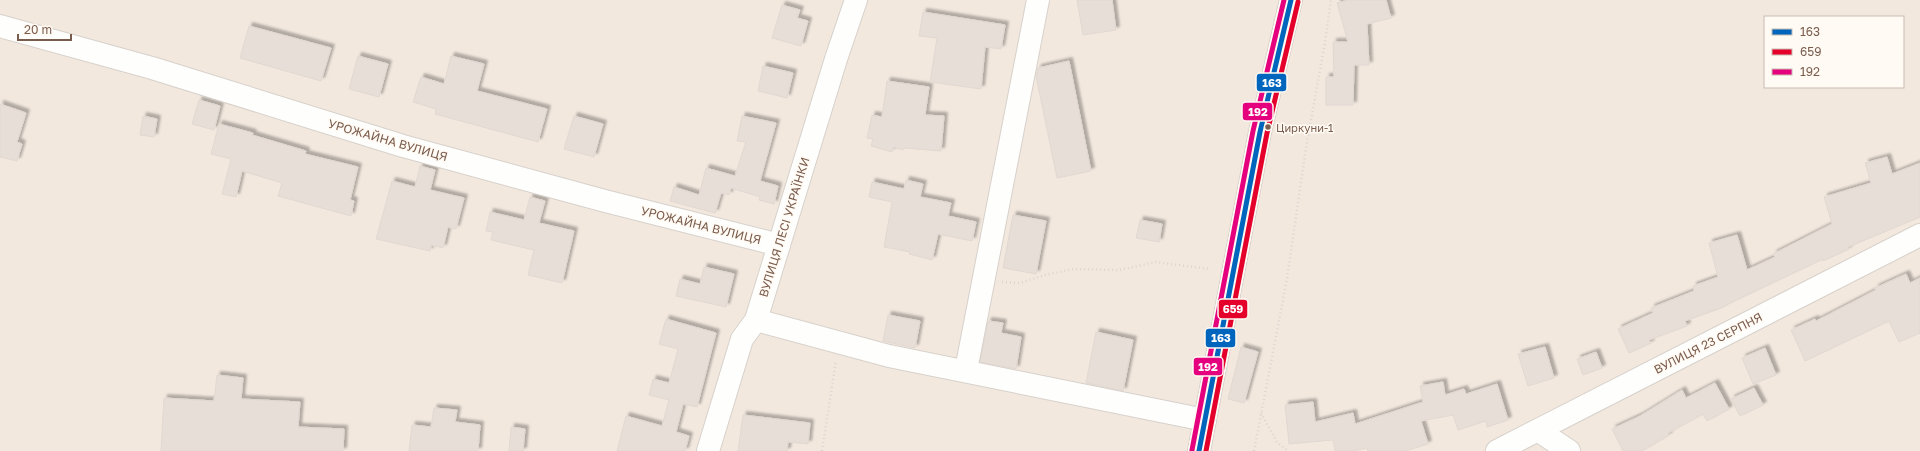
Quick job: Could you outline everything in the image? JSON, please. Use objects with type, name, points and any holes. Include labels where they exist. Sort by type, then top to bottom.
[{"type":"street","name":"ВУЛИЦЯ ЛЕСІ УКРАЇНКИ","points":[[708,451],[742,339],[756,320],[836,58],[856,0]]},
{"type":"street","points":[[966,370],[1017,115],[1038,0]]},
{"type":"street","points":[[1198,451],[1206,420],[1260,132],[1290,0]]},
{"type":"street","name":"УРОЖАЙНА ВУЛИЦЯ","points":[[0,26],[152,68],[403,146],[605,201],[779,244]]},
{"type":"street","name":"ВУЛИЦЯ 23 СЕРПНЯ","points":[[1497,451],[1539,431],[1920,235]]},
{"type":"street","points":[[756,320],[889,356],[966,370],[1206,420]]},
{"type":"street","points":[[1539,431],[1569,451]]},
{"type":"path","points":[[1254,451],[1287,279],[1306,148],[1331,0]]},
{"type":"path","points":[[983,280],[1020,283],[1045,275],[1074,269],[1119,270],[1156,262],[1210,270]]},
{"type":"path","points":[[822,451],[839,342]]},
{"type":"path","points":[[1261,413],[1277,442],[1288,451]]},
{"type":"shaded area","points":[[0,0],[1920,0],[1920,451],[0,451]]},
{"type":"building","points":[[1077,0],[1112,0],[1116,30],[1083,35]]},
{"type":"building","points":[[1348,0],[1386,0],[1391,18],[1367,24],[1369,65],[1354,65],[1353,105],[1326,105],[1326,77],[1334,77],[1333,42],[1348,42],[1337,3]]},
{"type":"building","points":[[782,5],[800,10],[797,18],[808,21],[801,46],[772,38]]},
{"type":"building","points":[[923,12],[1005,25],[1001,49],[985,47],[981,89],[930,82],[937,38],[919,36]]},
{"type":"building","points":[[249,26],[331,48],[321,81],[240,58]]},
{"type":"building","points":[[358,56],[388,64],[379,97],[349,89]]},
{"type":"building","points":[[451,56],[484,64],[477,91],[547,109],[538,142],[435,114],[436,109],[413,102],[421,77],[444,84]]},
{"type":"building","points":[[1069,61],[1091,171],[1057,178],[1036,76],[1038,68]]},
{"type":"building","points":[[763,66],[793,73],[787,98],[758,91]]},
{"type":"building","points":[[887,81],[929,87],[925,115],[944,116],[941,151],[903,148],[903,150],[893,147],[892,152],[871,146],[873,139],[867,138],[872,115],[882,117]]},
{"type":"building","points":[[199,100],[220,106],[214,130],[192,124]]},
{"type":"building","points":[[0,104],[26,113],[17,142],[22,144],[17,161],[0,157]]},
{"type":"building","points":[[143,116],[157,119],[154,137],[140,135]]},
{"type":"building","points":[[574,116],[603,124],[594,157],[564,149]]},
{"type":"building","points":[[742,116],[776,123],[760,181],[778,186],[774,204],[759,200],[760,197],[731,188],[729,195],[721,193],[715,213],[670,201],[674,187],[699,195],[706,168],[735,176],[746,142],[737,141]]},
{"type":"building","points":[[219,124],[253,133],[252,135],[306,151],[305,154],[358,167],[350,200],[354,201],[351,216],[278,196],[282,183],[242,171],[236,197],[222,194],[231,159],[211,154]]},
{"type":"building","points":[[1887,157],[1892,174],[1920,163],[1920,217],[1848,247],[1849,249],[1823,261],[1823,259],[1724,307],[1685,321],[1687,326],[1649,340],[1651,343],[1629,353],[1618,329],[1653,313],[1651,308],[1694,291],[1693,286],[1718,277],[1709,243],[1737,235],[1747,270],[1775,257],[1773,254],[1832,224],[1824,197],[1871,183],[1865,163]]},
{"type":"building","points":[[420,166],[435,170],[430,190],[464,198],[456,229],[448,227],[443,248],[431,245],[430,251],[376,239],[392,181],[415,187]]},
{"type":"building","points":[[906,180],[923,184],[920,197],[951,203],[948,216],[976,222],[972,241],[938,234],[932,260],[909,254],[910,252],[884,247],[892,202],[869,197],[872,182],[904,189]]},
{"type":"building","points":[[530,197],[545,201],[539,223],[574,231],[562,283],[528,275],[534,250],[491,240],[493,232],[486,231],[490,212],[524,220]]},
{"type":"building","points":[[1013,215],[1046,221],[1036,274],[1003,268]]},
{"type":"building","points":[[1140,220],[1162,224],[1159,242],[1136,238]]},
{"type":"building","points":[[704,267],[734,274],[726,307],[676,296],[680,279],[700,284]]},
{"type":"building","points":[[1906,274],[1910,283],[1920,278],[1920,333],[1899,342],[1889,321],[1805,361],[1791,330],[1815,319],[1816,321],[1876,290],[1875,288]]},
{"type":"building","points":[[888,315],[920,321],[915,348],[883,341]]},
{"type":"building","points":[[666,319],[716,333],[697,407],[683,404],[676,432],[689,436],[685,451],[617,451],[626,416],[662,426],[669,400],[649,395],[653,379],[669,383],[678,349],[659,344]]},
{"type":"building","points":[[988,321],[1003,323],[1001,333],[1021,337],[1016,369],[980,362]]},
{"type":"building","points":[[1096,332],[1133,340],[1123,391],[1086,383]]},
{"type":"building","points":[[1241,347],[1258,352],[1244,403],[1228,399]]},
{"type":"building","points":[[1545,347],[1554,378],[1528,386],[1518,354]]},
{"type":"building","points":[[1765,348],[1776,375],[1753,384],[1742,358]]},
{"type":"building","points":[[1596,352],[1602,368],[1583,375],[1577,359]]},
{"type":"building","points":[[217,375],[243,378],[241,399],[300,402],[298,427],[344,429],[343,451],[161,451],[164,398],[214,401]]},
{"type":"building","points":[[1443,382],[1445,395],[1464,389],[1466,394],[1497,384],[1508,420],[1487,427],[1486,421],[1458,430],[1453,415],[1421,421],[1428,444],[1405,451],[1368,451],[1367,448],[1353,451],[1335,451],[1333,440],[1289,444],[1285,405],[1313,402],[1315,422],[1353,413],[1355,424],[1423,402],[1420,386]]},
{"type":"building","points":[[1715,383],[1729,409],[1707,421],[1703,414],[1668,433],[1669,435],[1642,451],[1623,451],[1612,429],[1640,416],[1682,390],[1686,398]]},
{"type":"building","points":[[1754,388],[1763,405],[1740,416],[1731,399]]},
{"type":"building","points":[[434,408],[457,410],[455,422],[480,425],[478,451],[409,451],[412,425],[431,427]]},
{"type":"building","points":[[743,415],[810,423],[808,444],[788,442],[787,451],[738,451]]},
{"type":"building","points":[[511,427],[525,429],[523,451],[509,451]]},
{"type":"transit line","name":"192","points":[[1192,450],[1253,131],[1284,0]]},
{"type":"transit line","name":"163","points":[[1199,451],[1260,132],[1291,0]]},
{"type":"transit line","name":"659","points":[[1206,451],[1267,133],[1298,2]]},
{"type":"place","name":"Циркуни-1","points":[[1268,127]]}]
